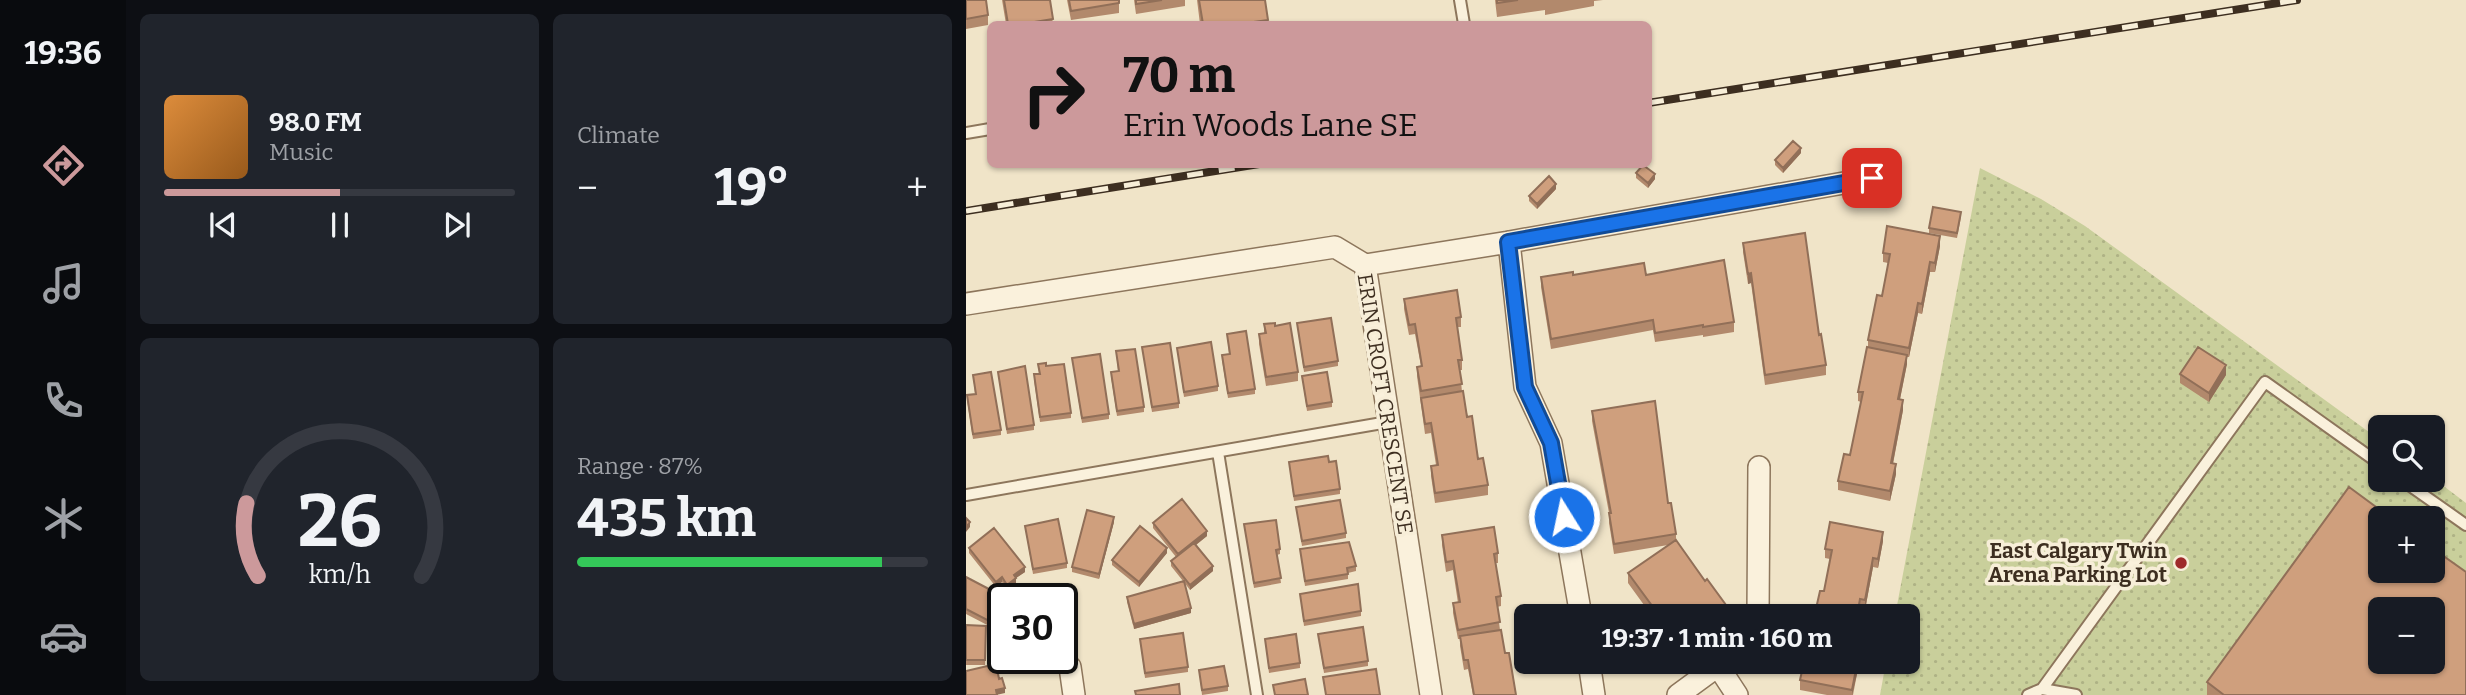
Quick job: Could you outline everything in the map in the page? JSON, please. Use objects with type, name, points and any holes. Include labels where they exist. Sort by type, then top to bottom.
[{"type":"street","points":[[1365,265],[1872,178]]},
{"type":"street","points":[[1508,242],[1525,387],[1551,443],[1579,604]]},
{"type":"street","name":"ERIN CROFT CRESCENT SE","points":[[966,304],[1335,247],[1365,265],[1431,695]]},
{"type":"street","points":[[1758,604],[1759,467]]},
{"type":"street","points":[[1071,674],[1074,695]]},
{"type":"street","points":[[1591,674],[1594,695]]},
{"type":"street","points":[[1678,695],[1707,674]]},
{"type":"street","points":[[1726,674],[1737,695]]},
{"type":"lane","points":[[1460,0],[1464,21]]},
{"type":"lane","points":[[966,133],[987,130]]},
{"type":"lane","points":[[2028,695],[2042,689],[2265,382],[2368,455]]},
{"type":"lane","points":[[966,495],[1388,422]]},
{"type":"lane","points":[[1218,452],[1257,695]]},
{"type":"lane","points":[[2419,492],[2466,525]]},
{"type":"lane","points":[[2042,689],[2076,695]]},
{"type":"green space","points":[[1980,168],[2041,199],[2085,226],[2368,431],[2368,492],[2445,492],[2445,487],[2466,503],[2466,695],[1880,695],[1884,674],[1920,674],[1920,604],[1897,604]]},
{"type":"building","points":[[966,0],[986,0],[988,15],[966,19]]},
{"type":"building","points":[[1004,0],[1050,0],[1053,19],[1008,21]]},
{"type":"building","points":[[1069,0],[1119,0],[1119,3],[1071,11]]},
{"type":"building","points":[[1136,0],[1162,0],[1136,4]]},
{"type":"building","points":[[1199,0],[1265,0],[1268,20],[1202,21]]},
{"type":"building","points":[[1497,0],[1518,0],[1497,3]]},
{"type":"building","points":[[1793,141],[1801,148],[1783,168],[1775,160]]},
{"type":"building","points":[[1640,168],[1647,168],[1655,174],[1648,183],[1636,173]]},
{"type":"building","points":[[1549,176],[1556,184],[1537,204],[1529,196]]},
{"type":"building","points":[[1933,207],[1961,212],[1957,233],[1929,228]]},
{"type":"building","points":[[1887,226],[1940,236],[1935,263],[1930,262],[1922,304],[1918,303],[1909,348],[1868,340],[1877,295],[1882,296],[1890,254],[1883,253]]},
{"type":"building","points":[[1805,233],[1819,335],[1821,334],[1826,365],[1765,375],[1751,273],[1748,274],[1743,243]]},
{"type":"building","points":[[1724,260],[1734,322],[1655,333],[1653,320],[1551,339],[1541,277],[1573,272],[1573,275],[1644,263],[1646,275]]},
{"type":"building","points":[[1457,290],[1461,317],[1456,318],[1462,360],[1458,360],[1462,384],[1421,391],[1417,367],[1422,366],[1415,324],[1409,325],[1404,299]]},
{"type":"building","points":[[1331,318],[1338,361],[1304,367],[1297,323]]},
{"type":"building","points":[[1275,323],[1275,326],[1290,323],[1298,372],[1266,377],[1259,334],[1266,333],[1264,324]]},
{"type":"building","points":[[1246,331],[1255,389],[1228,393],[1222,355],[1230,354],[1227,334]]},
{"type":"building","points":[[1211,342],[1218,386],[1184,392],[1177,348]]},
{"type":"building","points":[[1170,343],[1179,403],[1152,407],[1142,347]]},
{"type":"building","points":[[1867,347],[1907,355],[1898,399],[1903,400],[1891,463],[1896,464],[1890,491],[1838,481],[1844,454],[1850,455],[1863,392],[1858,392]]},
{"type":"building","points":[[2198,347],[2226,365],[2209,393],[2180,374]]},
{"type":"building","points":[[1135,349],[1144,407],[1117,411],[1111,372],[1119,371],[1116,351]]},
{"type":"building","points":[[1100,354],[1109,414],[1082,418],[1072,358]]},
{"type":"building","points":[[1046,363],[1046,366],[1064,364],[1071,413],[1040,417],[1034,374],[1040,374],[1038,364]]},
{"type":"building","points":[[1025,366],[1034,425],[1007,429],[998,372]]},
{"type":"building","points":[[991,372],[1001,430],[973,434],[967,395],[976,394],[973,375]]},
{"type":"building","points":[[1327,372],[1332,402],[1307,406],[1302,376]]},
{"type":"building","points":[[1463,391],[1467,417],[1472,416],[1478,459],[1483,458],[1488,485],[1435,493],[1431,466],[1438,465],[1431,423],[1425,424],[1421,398]]},
{"type":"building","points":[[1655,401],[1668,503],[1671,503],[1676,534],[1614,544],[1592,411]]},
{"type":"building","points":[[1328,456],[1329,462],[1336,461],[1340,489],[1294,496],[1289,462]]},
{"type":"building","points":[[2349,487],[2375,506],[2368,506],[2368,583],[2445,583],[2445,557],[2466,572],[2466,695],[2224,695],[2207,682]]},
{"type":"building","points":[[1182,499],[1207,531],[1178,554],[1153,523]]},
{"type":"building","points":[[1340,500],[1346,533],[1302,541],[1296,507]]},
{"type":"building","points":[[1087,510],[1114,517],[1099,574],[1072,567]]},
{"type":"building","points":[[1058,519],[1067,563],[1033,569],[1025,526]]},
{"type":"building","points":[[1276,520],[1280,549],[1276,550],[1281,578],[1254,583],[1244,524]]},
{"type":"building","points":[[1830,522],[1883,532],[1878,559],[1873,558],[1865,600],[1860,599],[1859,604],[1817,604],[1820,591],[1824,591],[1832,550],[1825,549]]},
{"type":"building","points":[[1140,526],[1167,548],[1139,582],[1112,560]]},
{"type":"building","points":[[1494,527],[1498,553],[1494,554],[1501,596],[1496,597],[1500,622],[1458,630],[1453,603],[1460,602],[1453,561],[1446,562],[1442,535]]},
{"type":"building","points":[[994,528],[1025,567],[1014,575],[1016,578],[1010,583],[1006,583],[1002,577],[996,582],[969,548]]},
{"type":"building","points":[[1676,540],[1725,604],[1651,604],[1628,573]]},
{"type":"building","points":[[1349,542],[1356,566],[1347,568],[1348,574],[1305,581],[1300,549]]},
{"type":"building","points":[[1194,543],[1213,566],[1190,585],[1171,561]]},
{"type":"building","points":[[966,577],[987,588],[987,620],[966,609]]},
{"type":"building","points":[[1184,581],[1191,608],[1134,624],[1127,597]]},
{"type":"building","points":[[1358,584],[1361,611],[1304,621],[1300,594]]},
{"type":"building","points":[[966,625],[986,626],[985,660],[966,660]]},
{"type":"building","points":[[1363,627],[1368,661],[1324,668],[1318,634]]},
{"type":"building","points":[[1501,630],[1505,653],[1509,653],[1516,695],[1474,695],[1468,660],[1464,660],[1460,636]]},
{"type":"building","points":[[1183,633],[1188,667],[1145,673],[1140,639]]},
{"type":"building","points":[[1296,634],[1300,663],[1269,668],[1265,639]]},
{"type":"building","points":[[987,666],[987,674],[998,674],[1005,688],[996,690],[997,695],[966,695],[966,671]]},
{"type":"building","points":[[1224,666],[1228,686],[1202,690],[1199,670]]},
{"type":"building","points":[[1376,669],[1380,695],[1326,695],[1323,677]]},
{"type":"building","points":[[1801,674],[1855,674],[1852,690],[1800,680]]},
{"type":"building","points":[[1305,679],[1308,695],[1275,695],[1273,685]]},
{"type":"building","points":[[1179,684],[1180,695],[1136,695],[1135,691]]},
{"type":"railway","points":[[1652,102],[2297,0]]},
{"type":"railway","points":[[966,211],[1234,168]]},
{"type":"place","name":"East Calgary Twin Arena Parking Lot","points":[[2181,563]]},
{"type":"route","points":[[1564,517],[1551,443],[1525,387],[1508,242],[1872,178]]}]
